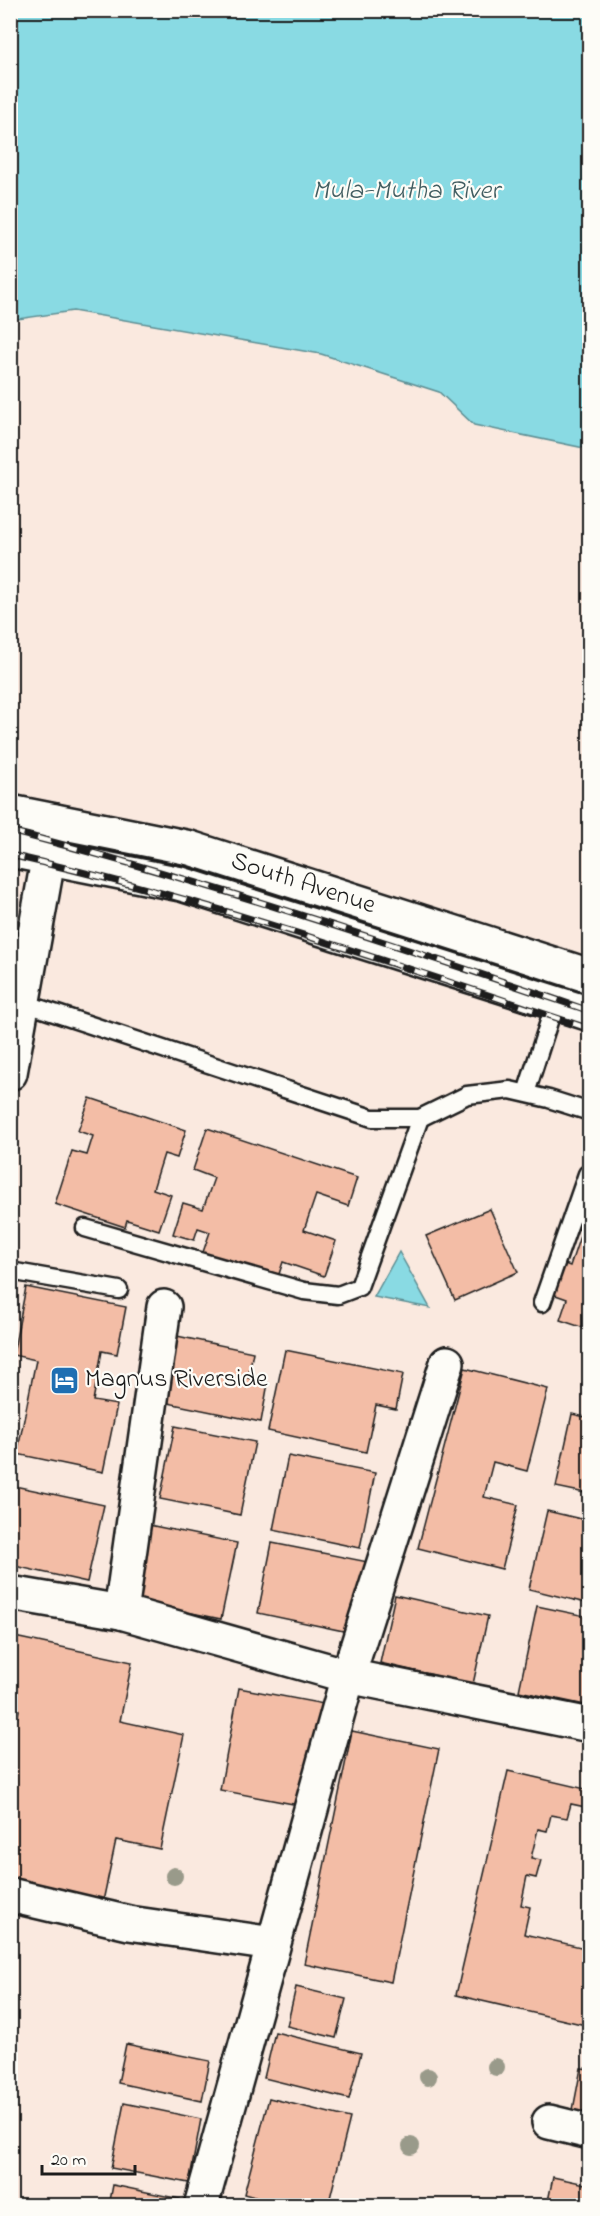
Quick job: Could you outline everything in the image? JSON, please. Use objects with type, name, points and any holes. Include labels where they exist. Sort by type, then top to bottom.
[{"type":"street","name":"South Avenue","points":[[10,812],[190,848],[590,976]]},
{"type":"street","points":[[10,1073],[17,1001],[55,821]]},
{"type":"street","name":"South Avenue","points":[[10,850],[181,884],[590,1014]]},
{"type":"street","points":[[121,1612],[164,1307]]},
{"type":"street","points":[[201,2205],[348,1676],[447,1363]]},
{"type":"street","points":[[10,1593],[121,1612],[348,1676],[590,1725]]},
{"type":"street","points":[[10,1895],[129,1923],[273,1944]]},
{"type":"street","points":[[549,2122],[590,2132]]},
{"type":"lane","points":[[17,1001],[372,1118],[420,1118],[467,1095],[510,1090],[590,1112]]},
{"type":"lane","points":[[526,1093],[555,1003]]},
{"type":"lane","points":[[85,1228],[270,1282],[304,1291],[338,1295],[359,1287],[420,1118]]},
{"type":"lane","points":[[542,1303],[587,1174],[590,1175]]},
{"type":"lane","points":[[10,1271],[119,1290]]},
{"type":"water","name":"Mula-Mutha River","points":[[10,11],[589,11],[589,449],[474,425],[439,392],[321,354],[73,311],[11,320]]},
{"type":"water","points":[[399,1252],[430,1308],[374,1297]]},
{"type":"building","points":[[90,1098],[186,1130],[177,1158],[164,1154],[153,1189],[171,1195],[159,1230],[127,1220],[125,1227],[55,1204],[72,1151],[87,1155],[93,1136],[78,1131]]},
{"type":"building","points":[[207,1128],[357,1178],[348,1206],[316,1195],[304,1230],[336,1241],[324,1276],[283,1262],[277,1280],[202,1255],[210,1232],[198,1228],[194,1240],[173,1234],[183,1203],[203,1209],[214,1178],[193,1170]]},
{"type":"building","points":[[580,1198],[590,1201],[590,1330],[560,1320],[567,1299],[550,1293],[560,1262],[570,1266],[582,1230],[571,1227]]},
{"type":"building","points":[[490,1209],[518,1272],[455,1300],[426,1236]]},
{"type":"building","name":"Magnus Riverside","points":[[26,1287],[126,1307],[117,1354],[102,1351],[93,1401],[117,1405],[103,1472],[17,1454],[36,1360],[13,1355]]},
{"type":"building","points":[[177,1336],[253,1352],[248,1378],[268,1383],[261,1422],[163,1402]]},
{"type":"building","points":[[285,1350],[403,1374],[396,1409],[376,1405],[366,1452],[268,1431]]},
{"type":"building","points":[[465,1368],[548,1389],[527,1471],[493,1462],[484,1497],[518,1505],[502,1569],[418,1548]]},
{"type":"building","points":[[572,1414],[590,1418],[590,1494],[556,1487]]},
{"type":"building","points":[[175,1426],[255,1442],[240,1515],[160,1499]]},
{"type":"building","points":[[288,1456],[375,1473],[360,1548],[273,1530]]},
{"type":"building","points":[[10,1485],[104,1505],[87,1582],[10,1565]]},
{"type":"building","points":[[547,1511],[590,1521],[590,1604],[529,1589]]},
{"type":"building","points":[[149,1525],[237,1543],[221,1619],[134,1601]]},
{"type":"building","points":[[272,1543],[368,1562],[353,1633],[258,1613]]},
{"type":"building","points":[[395,1595],[488,1616],[473,1684],[380,1663]]},
{"type":"building","points":[[537,1606],[590,1617],[590,1706],[519,1691]]},
{"type":"building","points":[[10,1636],[132,1662],[120,1721],[184,1735],[160,1849],[116,1840],[102,1906],[10,1887],[10,1750],[19,1710],[10,1708]]},
{"type":"building","points":[[239,1688],[324,1704],[304,1806],[220,1790]]},
{"type":"building","points":[[352,1731],[439,1749],[391,1982],[304,1964]]},
{"type":"building","points":[[508,1771],[590,1790],[590,1808],[571,1804],[567,1818],[551,1815],[547,1831],[538,1829],[531,1858],[541,1860],[536,1878],[527,1876],[521,1905],[530,1907],[524,1934],[589,1949],[590,1947],[590,2026],[456,1995]]},
{"type":"building","points":[[296,1987],[346,1999],[336,2038],[287,2026]]},
{"type":"building","points":[[275,2032],[361,2053],[349,2099],[264,2078]]},
{"type":"building","points":[[126,2044],[210,2061],[202,2101],[118,2083]]},
{"type":"building","points":[[581,2068],[590,2069],[590,2119],[572,2115]]},
{"type":"building","points":[[269,2098],[350,2118],[328,2206],[288,2206],[244,2194]]},
{"type":"building","points":[[124,2103],[201,2119],[189,2183],[111,2168]]},
{"type":"building","points":[[553,2177],[590,2185],[590,2206],[547,2206]]},
{"type":"building","points":[[113,2185],[180,2199],[178,2206],[109,2206]]},
{"type":"railway","points":[[10,831],[84,850],[229,893],[590,1011]]},
{"type":"railway","points":[[10,855],[84,872],[302,934],[590,1029]]},
{"type":"place","name":"Magnus Riverside","points":[[64,1380]]}]
